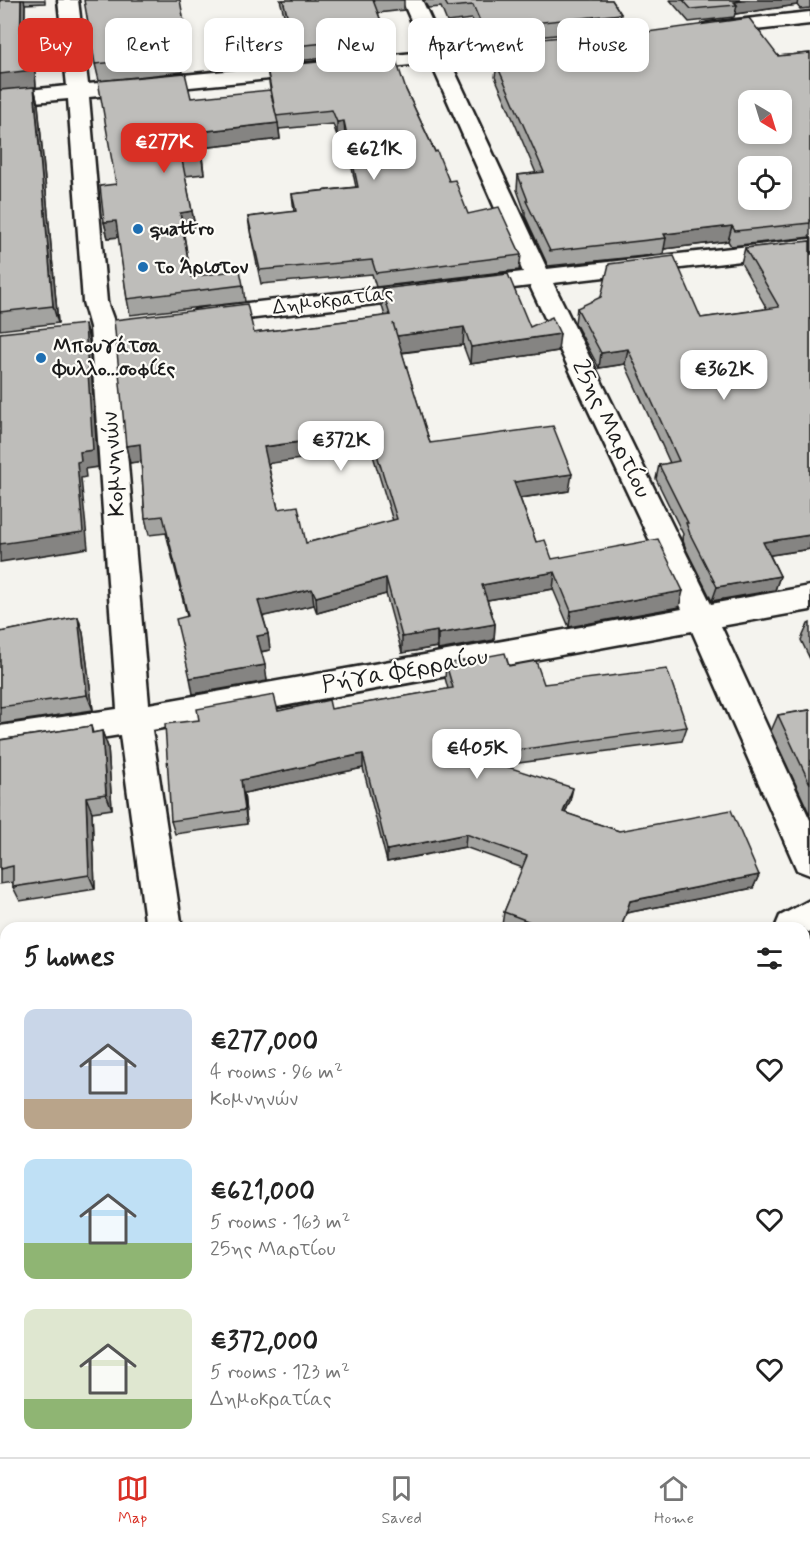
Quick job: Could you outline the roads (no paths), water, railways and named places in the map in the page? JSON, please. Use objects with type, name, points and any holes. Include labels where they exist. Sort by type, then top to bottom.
[{"type":"street","name":"Κομνηνών","points":[[68,0],[95,302],[103,327],[134,720],[163,922]]},
{"type":"street","name":"25ης Μαρτίου","points":[[412,0],[421,18]]},
{"type":"street","points":[[688,31],[775,15],[810,18]]},
{"type":"street","points":[[0,99],[408,60]]},
{"type":"street","name":"25ης Μαρτίου","points":[[446,72],[538,277],[700,616],[810,859]]},
{"type":"street","name":"Δημοκρατίας","points":[[187,318],[810,246]]},
{"type":"street","name":"Ρήγα Φερραίου","points":[[0,740],[134,720],[700,616],[810,598]]},
{"type":"place","name":"quattro","points":[[138,229]]},
{"type":"place","name":"το Άριστον","points":[[143,267]]},
{"type":"place","name":"Μπουγάτσα Φυλλο...σοφίες","points":[[41,358]]}]
